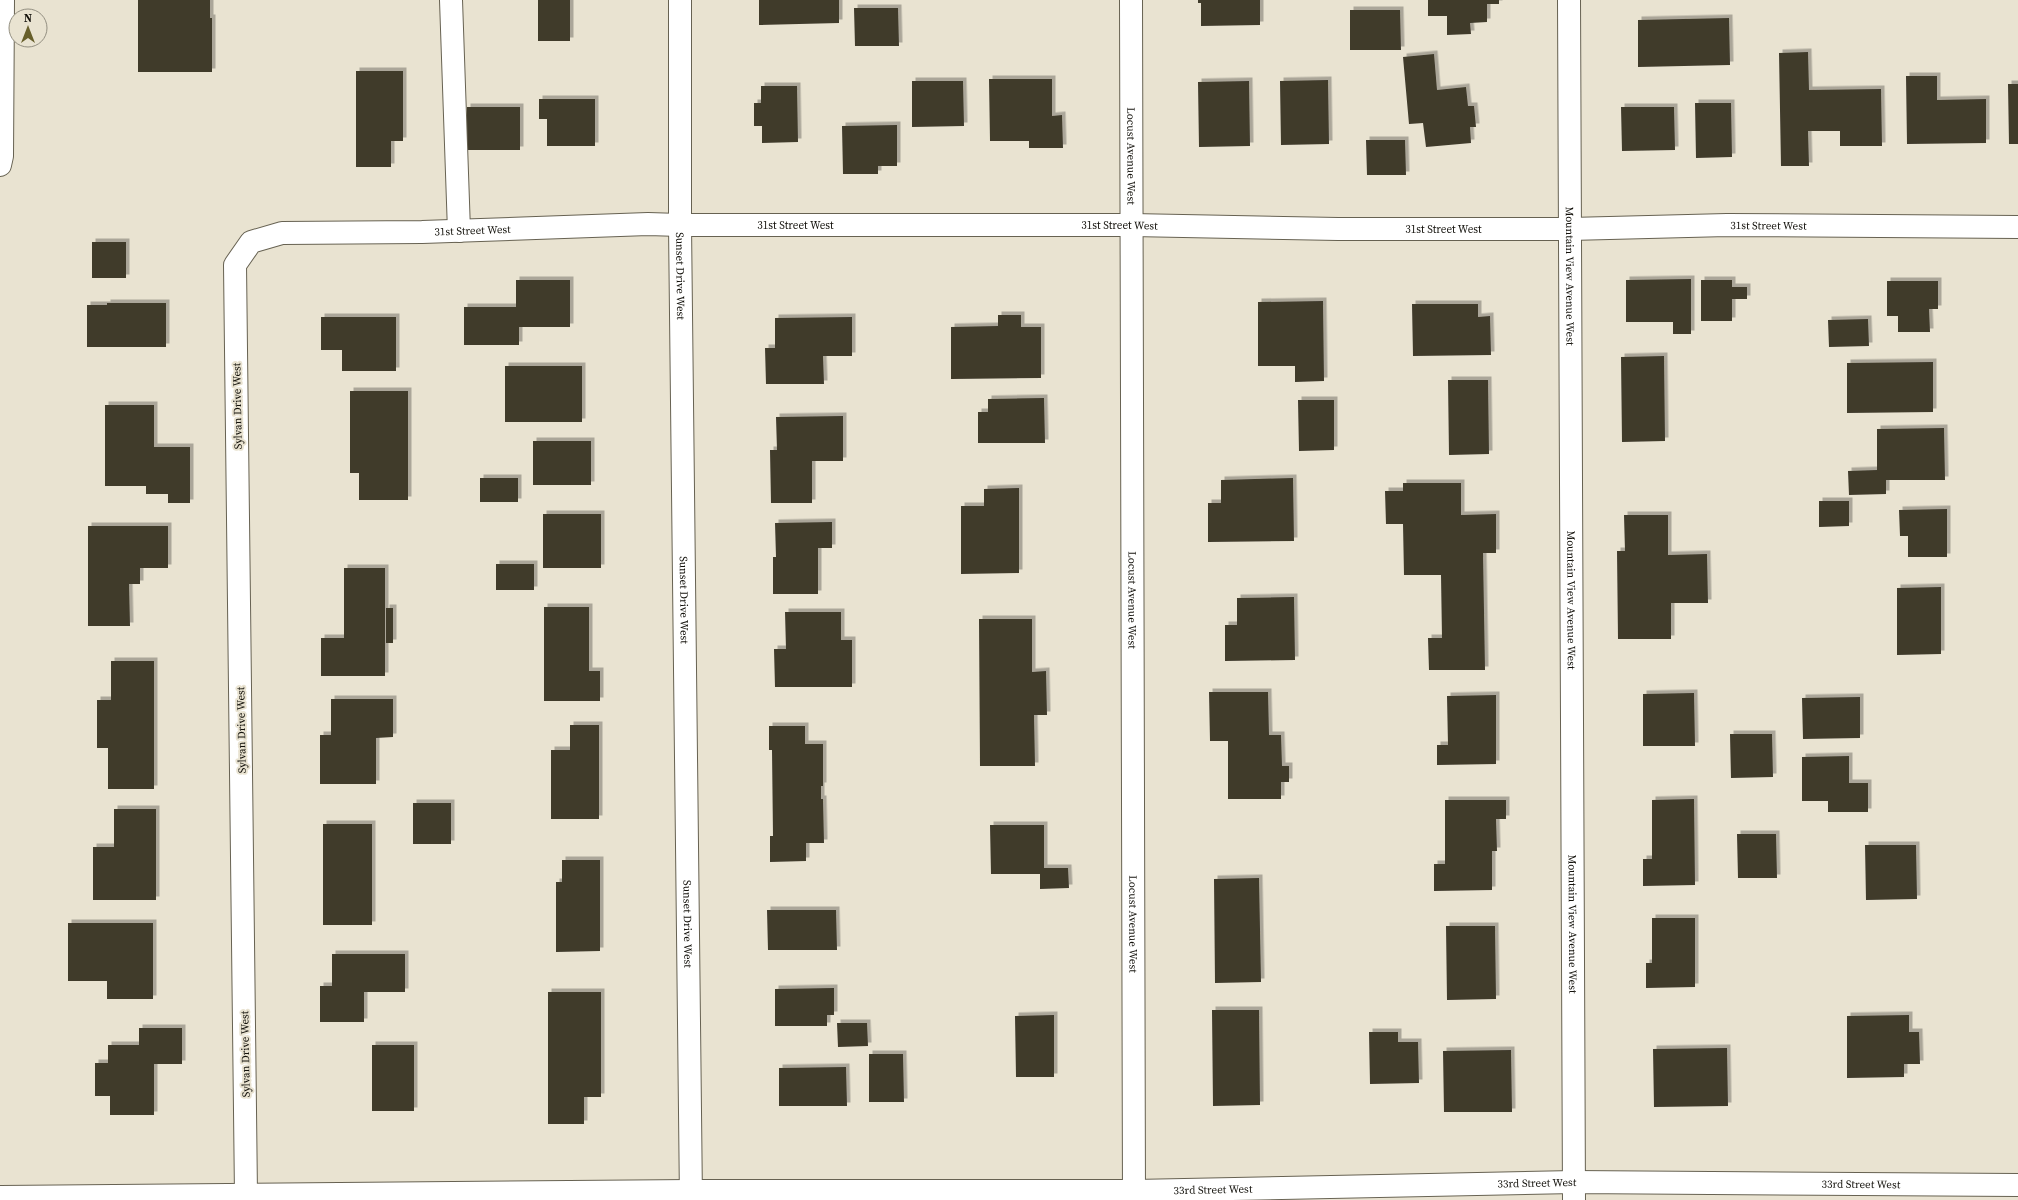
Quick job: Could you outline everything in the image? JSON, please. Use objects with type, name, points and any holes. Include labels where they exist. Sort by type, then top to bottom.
[{"type":"street","points":[[0,165],[2,156],[3,0]]},
{"type":"street","points":[[451,0],[459,231]]},
{"type":"street","name":"Sunset Drive West","points":[[680,0],[680,225],[691,1195]]},
{"type":"street","name":"Locust Avenue West","points":[[1131,0],[1134,1195]]},
{"type":"street","name":"Mountain View Avenue West","points":[[1569,0],[1574,1191]]},
{"type":"street","name":"31st Street West","points":[[235,265],[251,242],[282,233],[459,231],[648,224],[1132,225],[1338,229],[1570,229],[1727,225],[2018,227]]},
{"type":"street","name":"Sylvan Drive West","points":[[235,265],[246,1195]]},
{"type":"street","name":"33rd Street West","points":[[0,1197],[246,1195],[1134,1195],[2018,1185]]},
{"type":"building","points":[[138,0],[210,0],[210,18],[212,18],[212,72],[138,72]]},
{"type":"building","points":[[538,0],[570,0],[570,41],[538,41]]},
{"type":"building","points":[[759,0],[839,0],[839,23],[759,25]]},
{"type":"building","points":[[1198,0],[1260,0],[1260,25],[1201,26],[1201,3],[1198,3]]},
{"type":"building","points":[[1428,0],[1499,0],[1499,4],[1487,4],[1487,22],[1470,23],[1471,34],[1447,35],[1447,16],[1428,16]]},
{"type":"building","points":[[854,8],[898,8],[899,46],[855,46]]},
{"type":"building","points":[[1350,10],[1400,10],[1401,50],[1350,50]]},
{"type":"building","points":[[1729,18],[1730,65],[1638,67],[1638,20]]},
{"type":"building","points":[[1808,52],[1809,90],[1881,89],[1882,146],[1840,146],[1840,131],[1808,131],[1809,166],[1781,166],[1779,53]]},
{"type":"building","points":[[1434,54],[1437,90],[1466,87],[1468,106],[1474,106],[1476,127],[1470,127],[1471,143],[1426,147],[1423,123],[1409,124],[1403,57]]},
{"type":"building","points":[[356,71],[403,71],[403,141],[391,141],[391,167],[356,167]]},
{"type":"building","points":[[1906,76],[1937,76],[1937,100],[1986,99],[1986,143],[1907,144]]},
{"type":"building","points":[[989,79],[1052,79],[1052,116],[1062,115],[1063,148],[1029,148],[1029,141],[990,141]]},
{"type":"building","points":[[1328,80],[1329,144],[1281,145],[1280,81]]},
{"type":"building","points":[[912,81],[963,81],[964,126],[912,127]]},
{"type":"building","points":[[1249,81],[1250,146],[1199,147],[1198,82]]},
{"type":"building","points":[[2008,84],[2018,84],[2018,144],[2009,144]]},
{"type":"building","points":[[761,86],[797,86],[798,142],[762,143],[762,126],[754,126],[754,103],[761,103]]},
{"type":"building","points":[[539,99],[595,99],[595,146],[547,146],[547,119],[539,119]]},
{"type":"building","points":[[1695,103],[1731,103],[1732,157],[1696,158]]},
{"type":"building","points":[[467,107],[520,107],[520,150],[467,150]]},
{"type":"building","points":[[1621,107],[1674,107],[1675,150],[1622,151]]},
{"type":"building","points":[[897,125],[897,166],[878,166],[878,174],[843,174],[842,126]]},
{"type":"building","points":[[1366,140],[1405,140],[1406,175],[1367,175]]},
{"type":"building","points":[[92,242],[126,242],[126,278],[92,278]]},
{"type":"building","points":[[1691,279],[1691,334],[1673,334],[1673,322],[1626,322],[1626,280]]},
{"type":"building","points":[[516,280],[570,280],[570,327],[519,327],[519,345],[464,345],[464,307],[516,307]]},
{"type":"building","points":[[1701,280],[1732,280],[1732,287],[1747,287],[1747,299],[1732,299],[1732,321],[1701,321]]},
{"type":"building","points":[[1887,281],[1938,281],[1938,309],[1929,309],[1930,332],[1898,332],[1898,316],[1887,316]]},
{"type":"building","points":[[1323,301],[1324,381],[1295,382],[1295,366],[1258,366],[1258,302]]},
{"type":"building","points":[[107,303],[166,303],[166,347],[87,347],[87,305],[107,305]]},
{"type":"building","points":[[1412,304],[1478,304],[1478,317],[1490,316],[1491,355],[1413,356]]},
{"type":"building","points":[[998,315],[1021,315],[1021,327],[1041,327],[1041,378],[951,379],[951,327],[998,326]]},
{"type":"building","points":[[321,317],[396,317],[396,371],[342,371],[342,350],[321,350]]},
{"type":"building","points":[[852,317],[852,356],[823,356],[824,384],[766,384],[765,348],[775,348],[775,318]]},
{"type":"building","points":[[1868,319],[1869,346],[1829,347],[1828,320]]},
{"type":"building","points":[[1664,356],[1665,441],[1622,442],[1621,357]]},
{"type":"building","points":[[1933,362],[1933,412],[1847,413],[1847,363]]},
{"type":"building","points":[[505,366],[582,366],[582,422],[505,422]]},
{"type":"building","points":[[1448,380],[1488,380],[1489,454],[1449,455]]},
{"type":"building","points":[[350,391],[408,391],[408,500],[359,500],[359,473],[350,473]]},
{"type":"building","points":[[1044,398],[1045,443],[978,443],[978,412],[988,412],[988,399]]},
{"type":"building","points":[[1298,400],[1334,400],[1334,450],[1299,451]]},
{"type":"building","points":[[105,405],[154,405],[154,447],[190,447],[190,503],[168,503],[168,494],[146,494],[146,486],[105,486]]},
{"type":"building","points":[[843,416],[843,461],[812,461],[812,503],[771,503],[770,450],[777,450],[776,417]]},
{"type":"building","points":[[1944,428],[1945,480],[1886,480],[1886,494],[1849,495],[1848,471],[1877,470],[1877,429]]},
{"type":"building","points":[[533,441],[591,441],[591,485],[533,485]]},
{"type":"building","points":[[480,478],[518,478],[518,502],[480,502]]},
{"type":"building","points":[[1293,478],[1294,541],[1208,542],[1208,503],[1221,503],[1221,480]]},
{"type":"building","points":[[1403,483],[1461,483],[1461,515],[1496,514],[1496,553],[1483,553],[1485,670],[1429,670],[1428,638],[1442,638],[1441,575],[1404,575],[1403,524],[1386,524],[1385,491],[1403,491]]},
{"type":"building","points":[[1019,488],[1019,573],[961,574],[961,506],[984,506],[984,489]]},
{"type":"building","points":[[1819,501],[1849,501],[1849,526],[1819,527]]},
{"type":"building","points":[[1947,509],[1947,557],[1908,557],[1908,536],[1900,536],[1899,510]]},
{"type":"building","points":[[543,514],[601,514],[601,568],[543,568]]},
{"type":"building","points":[[1624,515],[1668,515],[1668,555],[1707,554],[1708,603],[1671,603],[1671,639],[1618,639],[1617,551],[1625,551]]},
{"type":"building","points":[[832,522],[832,548],[818,548],[818,594],[773,594],[773,557],[776,557],[775,523]]},
{"type":"building","points":[[88,526],[168,526],[168,568],[140,568],[140,584],[129,584],[130,626],[88,626]]},
{"type":"building","points":[[496,564],[534,564],[534,590],[496,590]]},
{"type":"building","points":[[344,568],[385,568],[385,676],[321,676],[321,638],[344,638]]},
{"type":"building","points":[[1941,587],[1941,654],[1897,655],[1897,588]]},
{"type":"building","points":[[1294,597],[1295,660],[1225,661],[1225,625],[1237,625],[1237,598]]},
{"type":"building","points":[[544,607],[589,607],[589,671],[600,671],[600,701],[544,701]]},
{"type":"building","points":[[386,608],[393,608],[393,643],[386,643]]},
{"type":"building","points":[[785,612],[841,612],[841,640],[852,640],[852,687],[775,687],[774,649],[786,649]]},
{"type":"building","points":[[979,619],[1032,619],[1032,672],[1046,671],[1047,715],[1034,715],[1035,766],[980,766]]},
{"type":"building","points":[[111,661],[154,661],[154,789],[108,789],[108,748],[97,748],[97,700],[111,700]]},
{"type":"building","points":[[1209,692],[1268,692],[1269,735],[1281,735],[1282,766],[1289,766],[1289,782],[1281,782],[1281,799],[1228,799],[1228,741],[1210,741]]},
{"type":"building","points":[[1694,693],[1695,746],[1643,746],[1643,694]]},
{"type":"building","points":[[1496,695],[1496,764],[1437,765],[1437,745],[1448,745],[1447,696]]},
{"type":"building","points":[[1860,697],[1860,738],[1803,739],[1802,698]]},
{"type":"building","points":[[331,699],[393,699],[393,737],[376,738],[376,784],[320,784],[320,735],[331,735]]},
{"type":"building","points":[[570,725],[599,725],[599,819],[551,819],[551,750],[570,750]]},
{"type":"building","points":[[769,726],[805,726],[805,744],[823,744],[823,786],[821,786],[821,799],[823,799],[824,843],[806,843],[806,861],[770,862],[770,836],[773,836],[772,750],[769,750]]},
{"type":"building","points":[[1730,734],[1772,734],[1773,777],[1731,778]]},
{"type":"building","points":[[1849,756],[1849,783],[1868,783],[1868,812],[1828,812],[1828,801],[1802,801],[1802,757]]},
{"type":"building","points":[[1694,799],[1695,885],[1643,886],[1643,859],[1652,859],[1652,800]]},
{"type":"building","points":[[1445,800],[1506,800],[1506,819],[1496,819],[1497,851],[1492,851],[1492,890],[1434,891],[1434,864],[1445,864]]},
{"type":"building","points":[[413,803],[451,803],[451,844],[413,844]]},
{"type":"building","points":[[114,809],[156,809],[156,900],[93,900],[93,847],[114,847]]},
{"type":"building","points":[[323,824],[372,824],[372,925],[323,925]]},
{"type":"building","points":[[990,825],[1044,825],[1044,868],[1068,868],[1069,888],[1040,889],[1040,874],[991,874]]},
{"type":"building","points":[[1737,834],[1776,834],[1777,878],[1738,878]]},
{"type":"building","points":[[1865,845],[1916,845],[1917,899],[1866,900]]},
{"type":"building","points":[[562,860],[600,860],[600,951],[556,952],[556,882],[562,882]]},
{"type":"building","points":[[1259,878],[1261,982],[1215,983],[1214,879]]},
{"type":"building","points":[[767,910],[836,910],[837,950],[768,950]]},
{"type":"building","points":[[1652,918],[1695,918],[1695,987],[1646,988],[1646,963],[1652,963]]},
{"type":"building","points":[[68,923],[153,923],[153,999],[107,999],[107,981],[68,981]]},
{"type":"building","points":[[1446,926],[1495,926],[1496,999],[1447,1000]]},
{"type":"building","points":[[332,954],[405,954],[405,992],[364,992],[364,1022],[320,1022],[320,986],[332,986]]},
{"type":"building","points":[[834,988],[834,1015],[827,1015],[827,1026],[775,1026],[775,989]]},
{"type":"building","points":[[548,992],[601,992],[601,1097],[584,1097],[584,1124],[548,1124]]},
{"type":"building","points":[[1212,1010],[1259,1010],[1260,1105],[1213,1106]]},
{"type":"building","points":[[1054,1015],[1054,1077],[1016,1077],[1015,1016]]},
{"type":"building","points":[[1909,1015],[1909,1032],[1919,1032],[1920,1064],[1904,1064],[1904,1077],[1847,1078],[1847,1016]]},
{"type":"building","points":[[837,1023],[867,1023],[868,1046],[838,1047]]},
{"type":"building","points":[[139,1028],[182,1028],[182,1064],[154,1064],[154,1115],[110,1115],[110,1096],[95,1096],[95,1063],[108,1063],[108,1045],[139,1045]]},
{"type":"building","points":[[1369,1032],[1398,1032],[1398,1042],[1418,1042],[1419,1083],[1370,1084]]},
{"type":"building","points":[[372,1045],[414,1045],[414,1111],[372,1111]]},
{"type":"building","points":[[1727,1048],[1728,1106],[1654,1107],[1653,1049]]},
{"type":"building","points":[[1511,1050],[1512,1112],[1444,1112],[1443,1051]]},
{"type":"building","points":[[869,1054],[903,1054],[904,1102],[869,1102]]},
{"type":"building","points":[[846,1067],[847,1106],[779,1106],[779,1068]]}]
